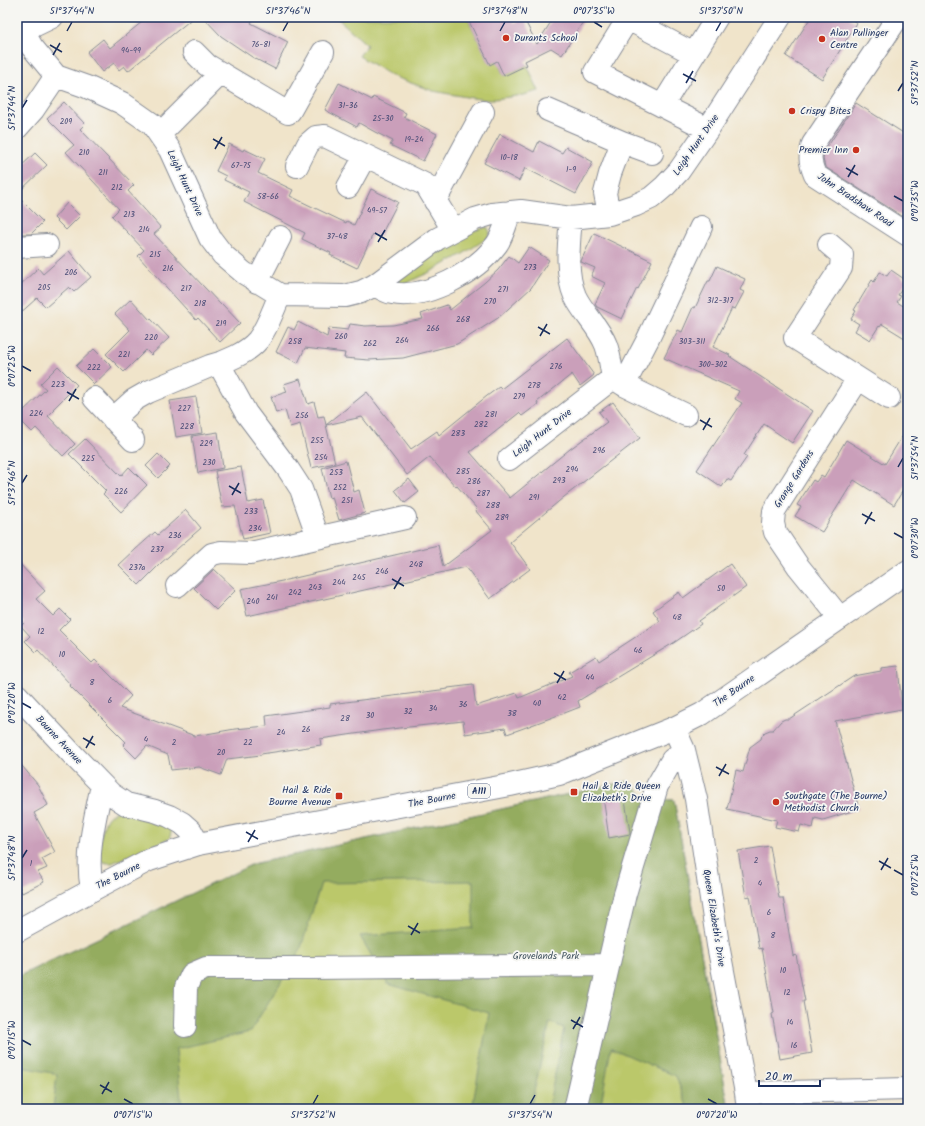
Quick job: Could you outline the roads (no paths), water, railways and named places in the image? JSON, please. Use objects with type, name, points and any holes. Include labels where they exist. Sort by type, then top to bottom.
[{"type":"street","points":[[17,128],[33,110],[56,76],[32,47],[20,26],[52,17]]},
{"type":"street","points":[[662,106],[717,17]]},
{"type":"street","name":"John Bradshaw Road","points":[[898,17],[813,144],[810,154],[811,166],[815,175],[908,235]]},
{"type":"street","points":[[904,17],[908,20]]},
{"type":"street","points":[[694,54],[628,18],[595,72],[708,129]]},
{"type":"street","name":"Leigh Hunt Drive","points":[[56,76],[87,87],[122,103],[152,124],[170,150],[210,238],[223,255],[244,273],[280,295],[345,296],[361,292],[375,286],[437,239],[475,219],[492,214],[521,211],[571,218],[609,214],[624,210],[652,198],[679,171],[708,129],[763,44],[772,19]]},
{"type":"street","points":[[194,52],[207,65],[288,113],[323,52]]},
{"type":"street","points":[[160,134],[221,73]]},
{"type":"street","points":[[548,110],[622,142],[652,153]]},
{"type":"street","points":[[436,201],[483,112]]},
{"type":"street","points":[[297,166],[308,144],[316,137],[325,136],[426,185],[453,230]]},
{"type":"street","points":[[609,214],[605,193],[610,174],[622,142]]},
{"type":"street","points":[[348,187],[365,156]]},
{"type":"street","points":[[375,286],[390,293],[405,294],[423,292],[439,287],[458,277],[482,259],[497,244],[505,228],[510,212]]},
{"type":"street","points":[[571,218],[569,240],[569,276],[575,296],[597,328],[606,345],[618,382],[686,415]]},
{"type":"street","points":[[618,382],[647,341],[701,226]]},
{"type":"street","points":[[257,282],[280,237]]},
{"type":"street","points":[[829,244],[842,255],[841,268],[796,338],[889,398]]},
{"type":"street","points":[[17,247],[46,245]]},
{"type":"street","points":[[113,419],[134,400],[148,392],[241,354],[258,340],[280,295]]},
{"type":"street","points":[[219,364],[246,413],[301,489],[318,537]]},
{"type":"street","name":"Grange Gardens","points":[[840,618],[798,566],[775,532],[773,522],[774,511],[858,379]]},
{"type":"street","name":"Leigh Hunt Drive","points":[[509,459],[618,382]]},
{"type":"street","points":[[94,398],[133,440]]},
{"type":"street","points":[[177,586],[212,554],[221,552],[250,552],[404,518]]},
{"type":"street","name":"The Bourne","points":[[17,931],[149,860],[198,844],[510,785],[559,774],[674,728],[702,714],[908,571]]},
{"type":"street","name":"Bourne Avenue","points":[[17,695],[111,794],[126,804],[162,813],[182,823],[191,832],[198,844]]},
{"type":"street","name":"Queen Elizabeth's Drive","points":[[674,728],[684,750],[696,798],[718,945],[747,1101]]},
{"type":"street","points":[[575,1109],[624,894],[657,786],[672,760],[684,750]]},
{"type":"street","points":[[92,890],[89,862],[102,785]]},
{"type":"street","points":[[186,1026],[186,987],[192,974],[206,968],[608,965]]},
{"type":"street","points":[[747,1101],[908,1089]]},
{"type":"place","name":"Durants School","points":[[506,38]]},
{"type":"place","name":"Alan Pullinger Centre","points":[[822,39]]},
{"type":"place","name":"Crispy Bites","points":[[792,111]]},
{"type":"place","name":"Premier Inn","points":[[856,150]]},
{"type":"place","name":"Hail & Ride Queen Elizabeth's Drive","points":[[574,792]]},
{"type":"place","name":"Hail & Ride Bourne Avenue","points":[[339,796]]},
{"type":"place","name":"Southgate (The Bourne) Methodist Church","points":[[776,802]]},
{"type":"park label","name":"Grovelands Park","points":[[546,956]]}]
